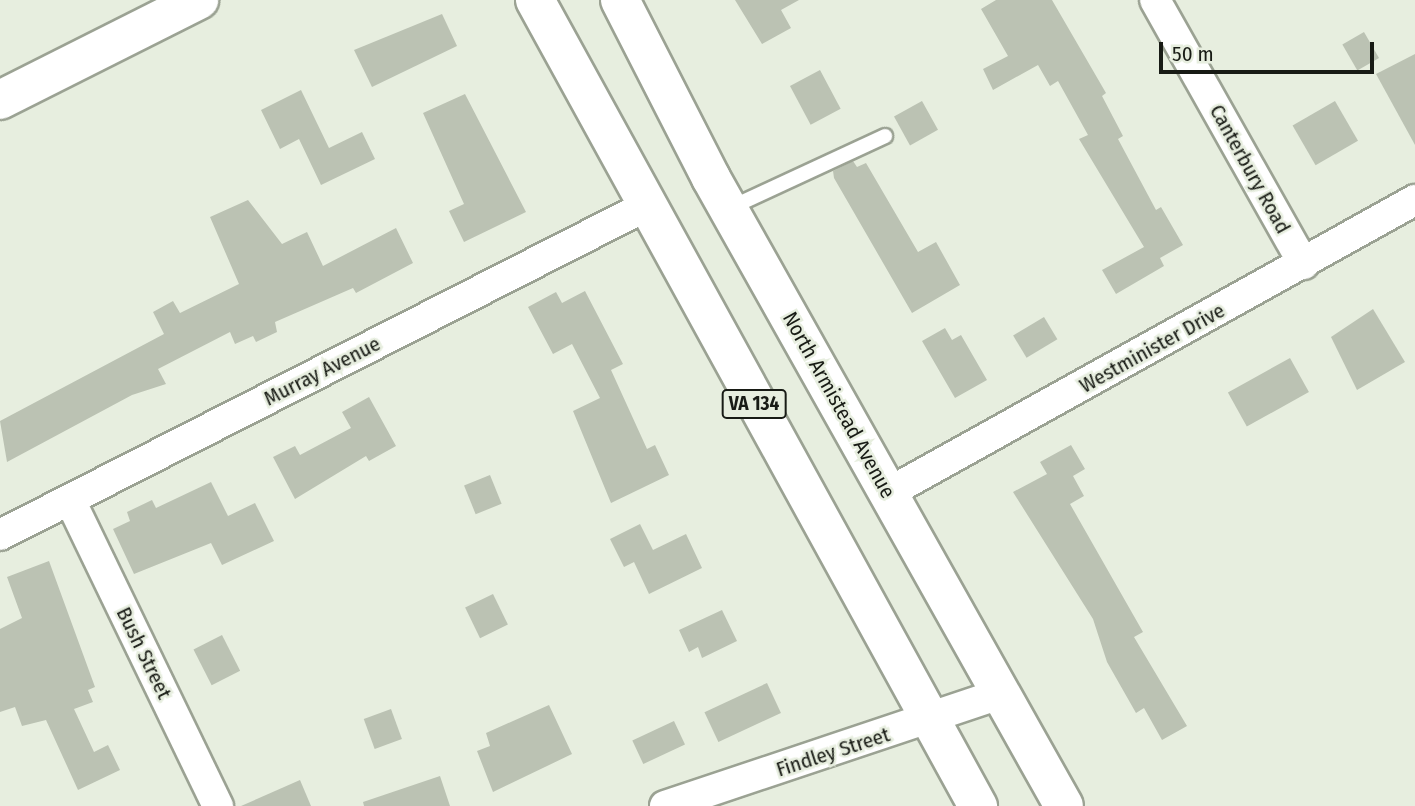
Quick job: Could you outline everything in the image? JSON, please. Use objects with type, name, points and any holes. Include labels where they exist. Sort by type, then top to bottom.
[{"type":"main road","points":[[0,100],[199,0]]},
{"type":"main road","name":"VA 134","points":[[535,0],[644,207],[978,806]]},
{"type":"main road","name":"North Armistead Avenue","points":[[621,0],[728,209],[1064,806]]},
{"type":"street","name":"Canterbury Road","points":[[1155,0],[1304,264]]},
{"type":"street","name":"Westminister Drive","points":[[888,493],[1415,200]]},
{"type":"street","name":"Murray Avenue","points":[[0,536],[644,207]]},
{"type":"street","name":"Bush Street","points":[[70,500],[218,806]]},
{"type":"street","name":"Findley Street","points":[[664,806],[930,720],[1000,694]]},
{"type":"lane","points":[[728,209],[885,136]]},
{"type":"building","points":[[735,0],[799,0],[781,10],[791,28],[762,44]]},
{"type":"building","points":[[996,0],[1052,0],[1106,93],[1102,96],[1123,136],[1118,139],[1156,210],[1161,207],[1183,245],[1160,258],[1164,266],[1116,294],[1102,270],[1144,247],[1079,139],[1088,135],[1058,81],[1050,86],[1038,65],[993,90],[983,69],[1008,56],[981,9]]},
{"type":"building","points":[[442,14],[457,46],[372,87],[354,50]]},
{"type":"building","points":[[1364,32],[1379,58],[1357,70],[1342,44]]},
{"type":"building","points":[[1415,54],[1415,145],[1376,74]]},
{"type":"building","points":[[820,70],[841,109],[811,125],[790,86]]},
{"type":"building","points":[[301,90],[329,148],[362,132],[375,159],[321,185],[299,139],[280,149],[261,110]]},
{"type":"building","points":[[465,94],[526,212],[464,242],[449,211],[464,204],[423,113]]},
{"type":"building","points":[[922,101],[938,130],[910,145],[894,117]]},
{"type":"building","points":[[1335,101],[1358,141],[1316,165],[1293,126]]},
{"type":"building","points":[[853,161],[857,167],[866,163],[918,252],[936,242],[960,285],[912,313],[834,178],[833,171]]},
{"type":"building","points":[[248,200],[282,244],[307,232],[323,266],[396,228],[413,263],[356,293],[353,288],[275,322],[277,332],[256,342],[253,336],[235,344],[230,332],[158,369],[166,384],[132,395],[7,462],[0,421],[164,334],[153,312],[173,301],[180,313],[239,284],[210,217]]},
{"type":"building","points":[[585,291],[623,364],[611,370],[647,449],[655,445],[669,475],[611,503],[573,411],[600,398],[572,344],[553,354],[528,307],[556,292],[562,303]]},
{"type":"building","points":[[1373,309],[1405,362],[1357,390],[1331,337]]},
{"type":"building","points":[[1044,317],[1057,339],[1027,358],[1013,336]]},
{"type":"building","points":[[945,328],[952,340],[961,335],[987,380],[955,398],[922,341]]},
{"type":"building","points":[[1290,358],[1309,392],[1247,427],[1228,392]]},
{"type":"building","points":[[369,397],[396,446],[369,461],[366,456],[295,499],[273,457],[295,446],[300,455],[351,428],[342,412]]},
{"type":"building","points":[[1071,445],[1085,469],[1073,476],[1084,496],[1070,504],[1143,632],[1134,637],[1187,726],[1162,740],[1144,708],[1136,713],[1107,662],[1093,619],[1013,492],[1047,474],[1040,462]]},
{"type":"building","points":[[490,475],[502,504],[476,514],[464,485]]},
{"type":"building","points":[[211,482],[228,516],[255,503],[274,541],[222,565],[211,543],[134,574],[113,529],[130,521],[127,512],[152,500],[156,508]]},
{"type":"building","points":[[640,524],[653,550],[686,534],[702,568],[649,594],[634,562],[624,567],[610,539]]},
{"type":"building","points":[[49,561],[95,687],[88,690],[93,702],[74,709],[94,752],[108,745],[120,770],[78,790],[46,720],[22,726],[15,707],[0,712],[0,629],[22,618],[7,577]]},
{"type":"building","points":[[493,594],[508,625],[480,638],[465,608]]},
{"type":"building","points":[[722,610],[737,641],[702,658],[698,647],[689,652],[679,630]]},
{"type":"building","points":[[222,635],[240,671],[212,685],[193,650]]},
{"type":"building","points":[[767,683],[781,713],[718,742],[704,712]]},
{"type":"building","points":[[549,705],[572,754],[493,792],[477,751],[490,746],[486,733]]},
{"type":"building","points":[[391,709],[402,739],[375,749],[364,719]]},
{"type":"building","points":[[674,721],[685,745],[643,764],[632,740]]},
{"type":"building","points":[[440,776],[450,806],[364,806],[363,802]]},
{"type":"building","points":[[300,780],[311,806],[241,806]]}]
